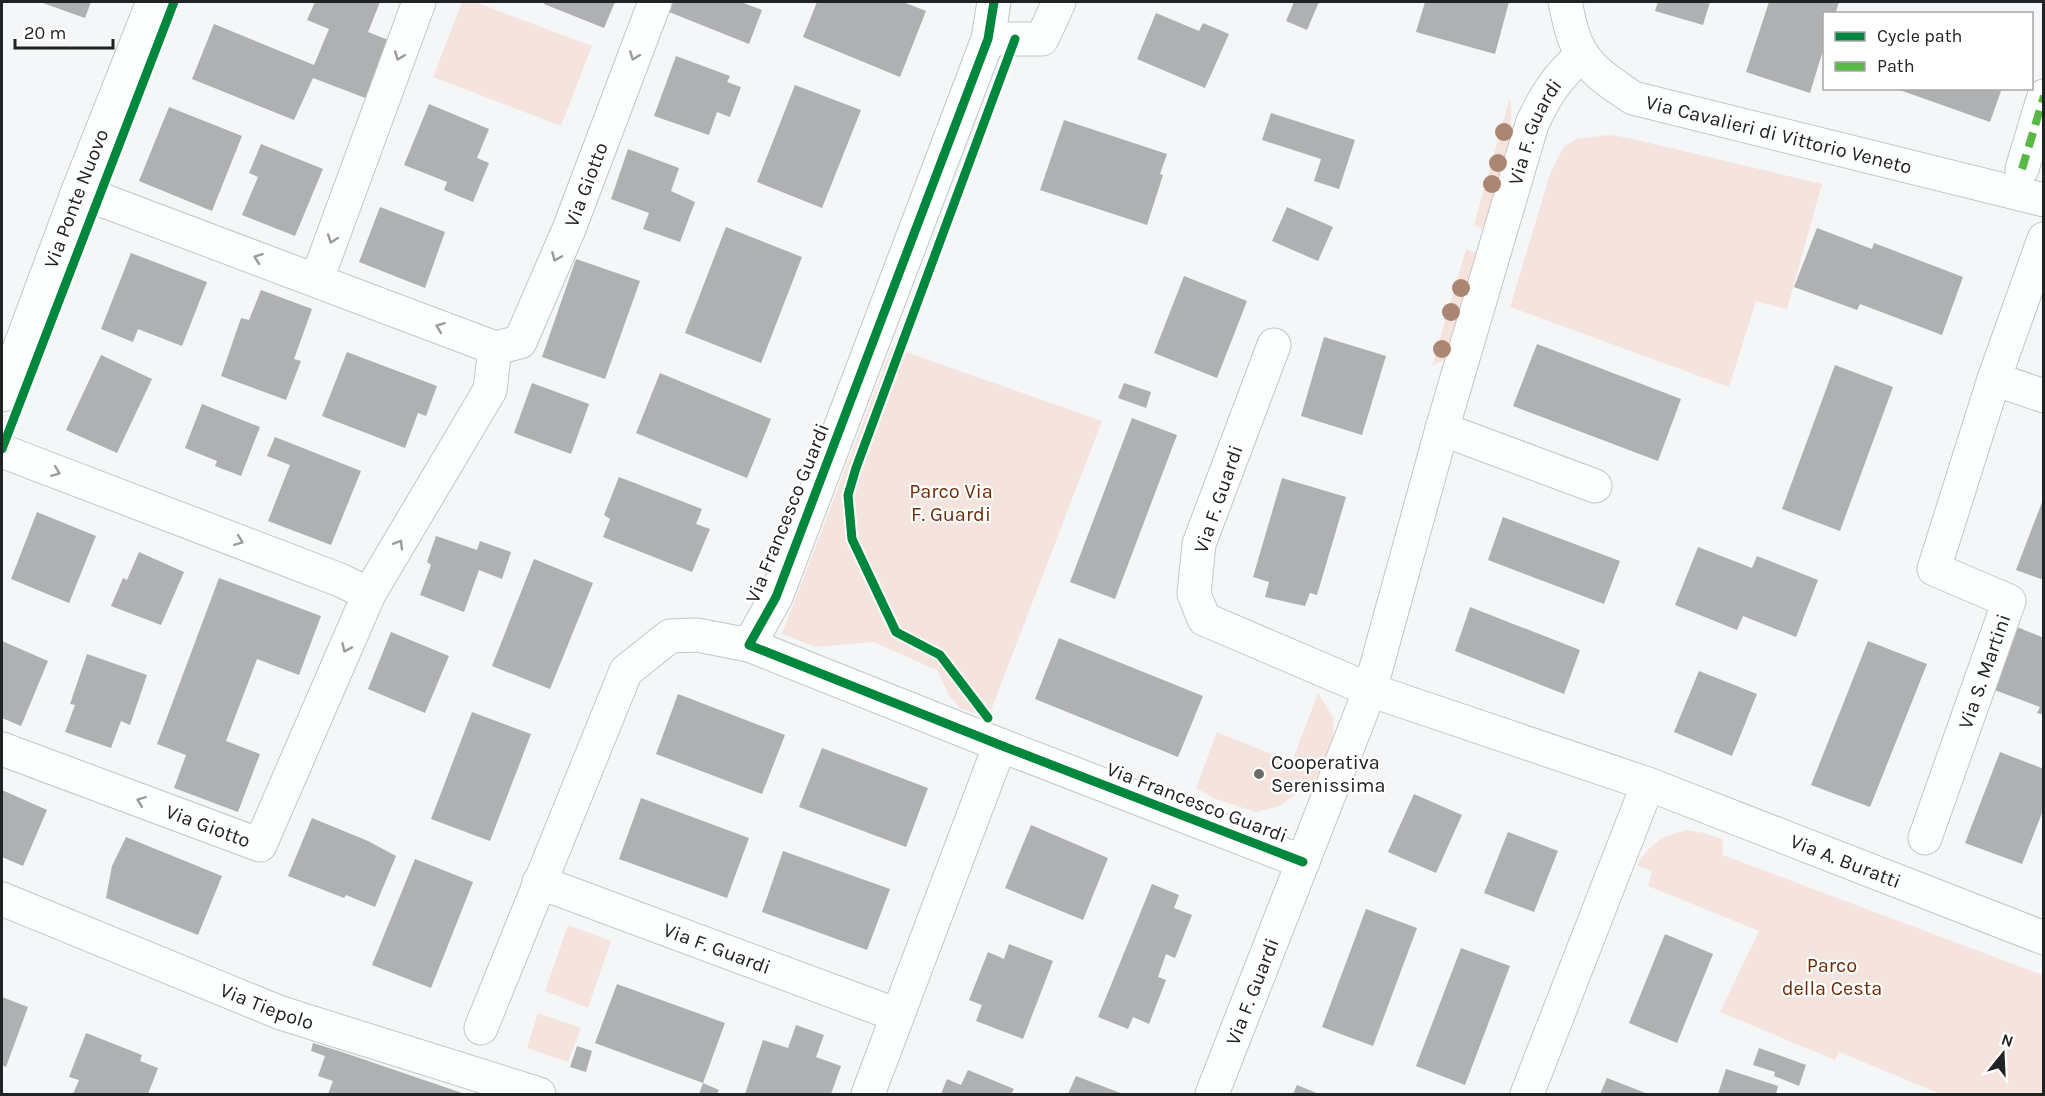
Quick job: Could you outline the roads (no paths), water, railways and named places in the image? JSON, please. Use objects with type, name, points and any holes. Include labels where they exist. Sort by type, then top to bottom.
[{"type":"street","name":"Via Ponte Nuovo","points":[[2,395],[78,191],[153,2]]},
{"type":"street","points":[[317,279],[419,2]]},
{"type":"street","name":"Via Giotto","points":[[2,749],[260,845],[369,594],[490,390],[495,348],[520,342],[569,229],[655,2]]},
{"type":"street","name":"Via Francesco Guardi","points":[[994,2],[988,39],[776,597],[749,645],[1303,862]]},
{"type":"street","points":[[988,39],[1042,39],[1059,2]]},
{"type":"street","name":"Via Cavalieri di Vittorio Veneto","points":[[1565,2],[1571,27],[1582,55],[1599,73],[1633,98],[2043,200]]},
{"type":"street","name":"Via F. Guardi","points":[[1212,1095],[1370,690],[1442,429],[1532,124],[1548,91],[1567,68],[1582,55]]},
{"type":"street","points":[[2022,169],[2043,96]]},
{"type":"street","points":[[78,191],[317,279],[495,348]]},
{"type":"street","name":"Via S. Martini","points":[[1925,838],[2009,601],[1934,569],[1994,379],[2043,239]]},
{"type":"street","name":"Via F. Guardi","points":[[1274,345],[1198,544],[1194,594],[1204,619],[1370,690]]},
{"type":"street","points":[[1994,379],[2043,396]]},
{"type":"street","points":[[1442,429],[1595,486]]},
{"type":"street","points":[[2,452],[329,576],[369,594]]},
{"type":"street","points":[[481,1028],[538,882],[626,671],[670,636],[697,635],[749,645]]},
{"type":"street","name":"Via A. Buratti","points":[[1370,690],[1648,784],[2043,938]]},
{"type":"street","points":[[868,1094],[1000,745]]},
{"type":"street","points":[[1527,1095],[1648,784]]},
{"type":"street","name":"Via F. Guardi","points":[[538,882],[897,1015]]},
{"type":"street","name":"Via Tiepolo","points":[[2,899],[281,1013],[539,1095]]},
{"type":"place","name":"Cooperativa Serenissima","points":[[1259,774]]},
{"type":"park label","name":"Parco Via F. Guardi","points":[[951,502]]},
{"type":"park label","name":"Parco della Cesta","points":[[1832,976]]}]
